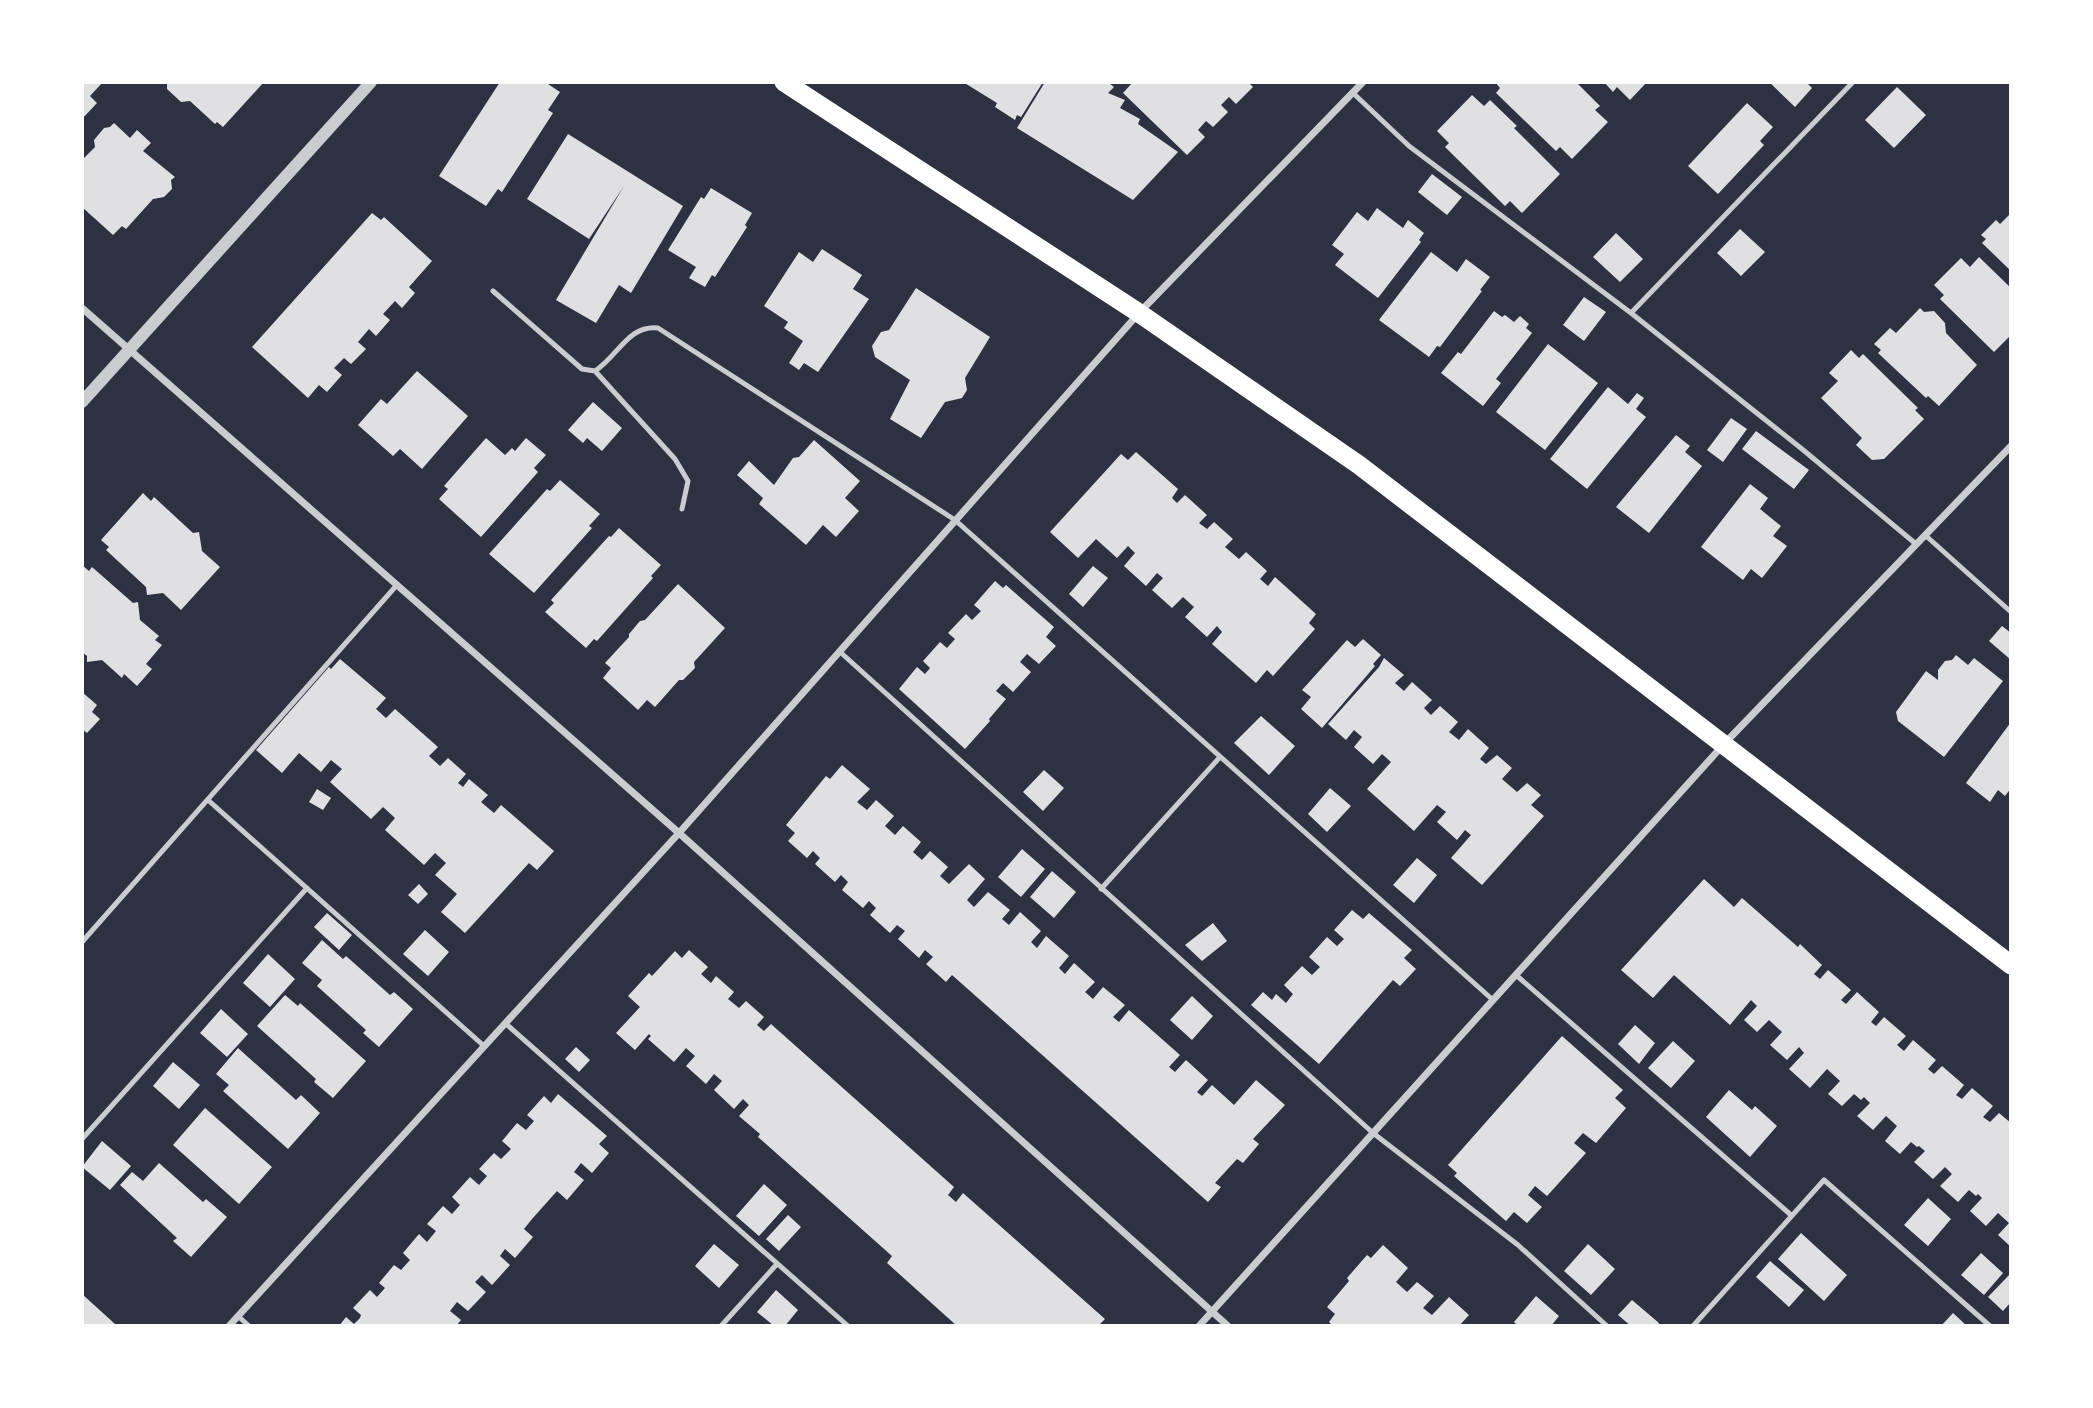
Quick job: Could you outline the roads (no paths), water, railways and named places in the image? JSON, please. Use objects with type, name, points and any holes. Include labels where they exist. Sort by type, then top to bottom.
[{"type":"highway","points":[[784,82],[1139,313],[1359,465],[2011,965]]},
{"type":"street","points":[[82,402],[371,82]]},
{"type":"street","points":[[229,1326],[679,833],[1139,313],[1363,82]]},
{"type":"street","points":[[82,308],[679,833],[1228,1326]]},
{"type":"street","points":[[1199,1326],[1724,744],[2011,446]]},
{"type":"lane","points":[[1631,313],[1853,82]]},
{"type":"lane","points":[[1353,93],[1409,146],[1631,313],[1916,544]]},
{"type":"lane","points":[[493,290],[582,369],[595,371],[675,459],[688,481],[682,509]]},
{"type":"lane","points":[[595,371],[638,330],[658,328],[956,520],[1493,1000]]},
{"type":"lane","points":[[1925,535],[2011,612]]},
{"type":"lane","points":[[82,942],[396,586]]},
{"type":"lane","points":[[839,651],[1373,1133],[1518,1245],[1607,1326]]},
{"type":"lane","points":[[1101,889],[1220,757]]},
{"type":"lane","points":[[208,800],[484,1046]]},
{"type":"lane","points":[[82,1139],[307,888]]},
{"type":"lane","points":[[1516,975],[1791,1215]]},
{"type":"lane","points":[[505,1023],[848,1326]]},
{"type":"lane","points":[[1693,1326],[1824,1180],[1990,1326]]},
{"type":"lane","points":[[721,1326],[777,1264]]},
{"type":"lane","points":[[238,1316],[249,1326]]}]
